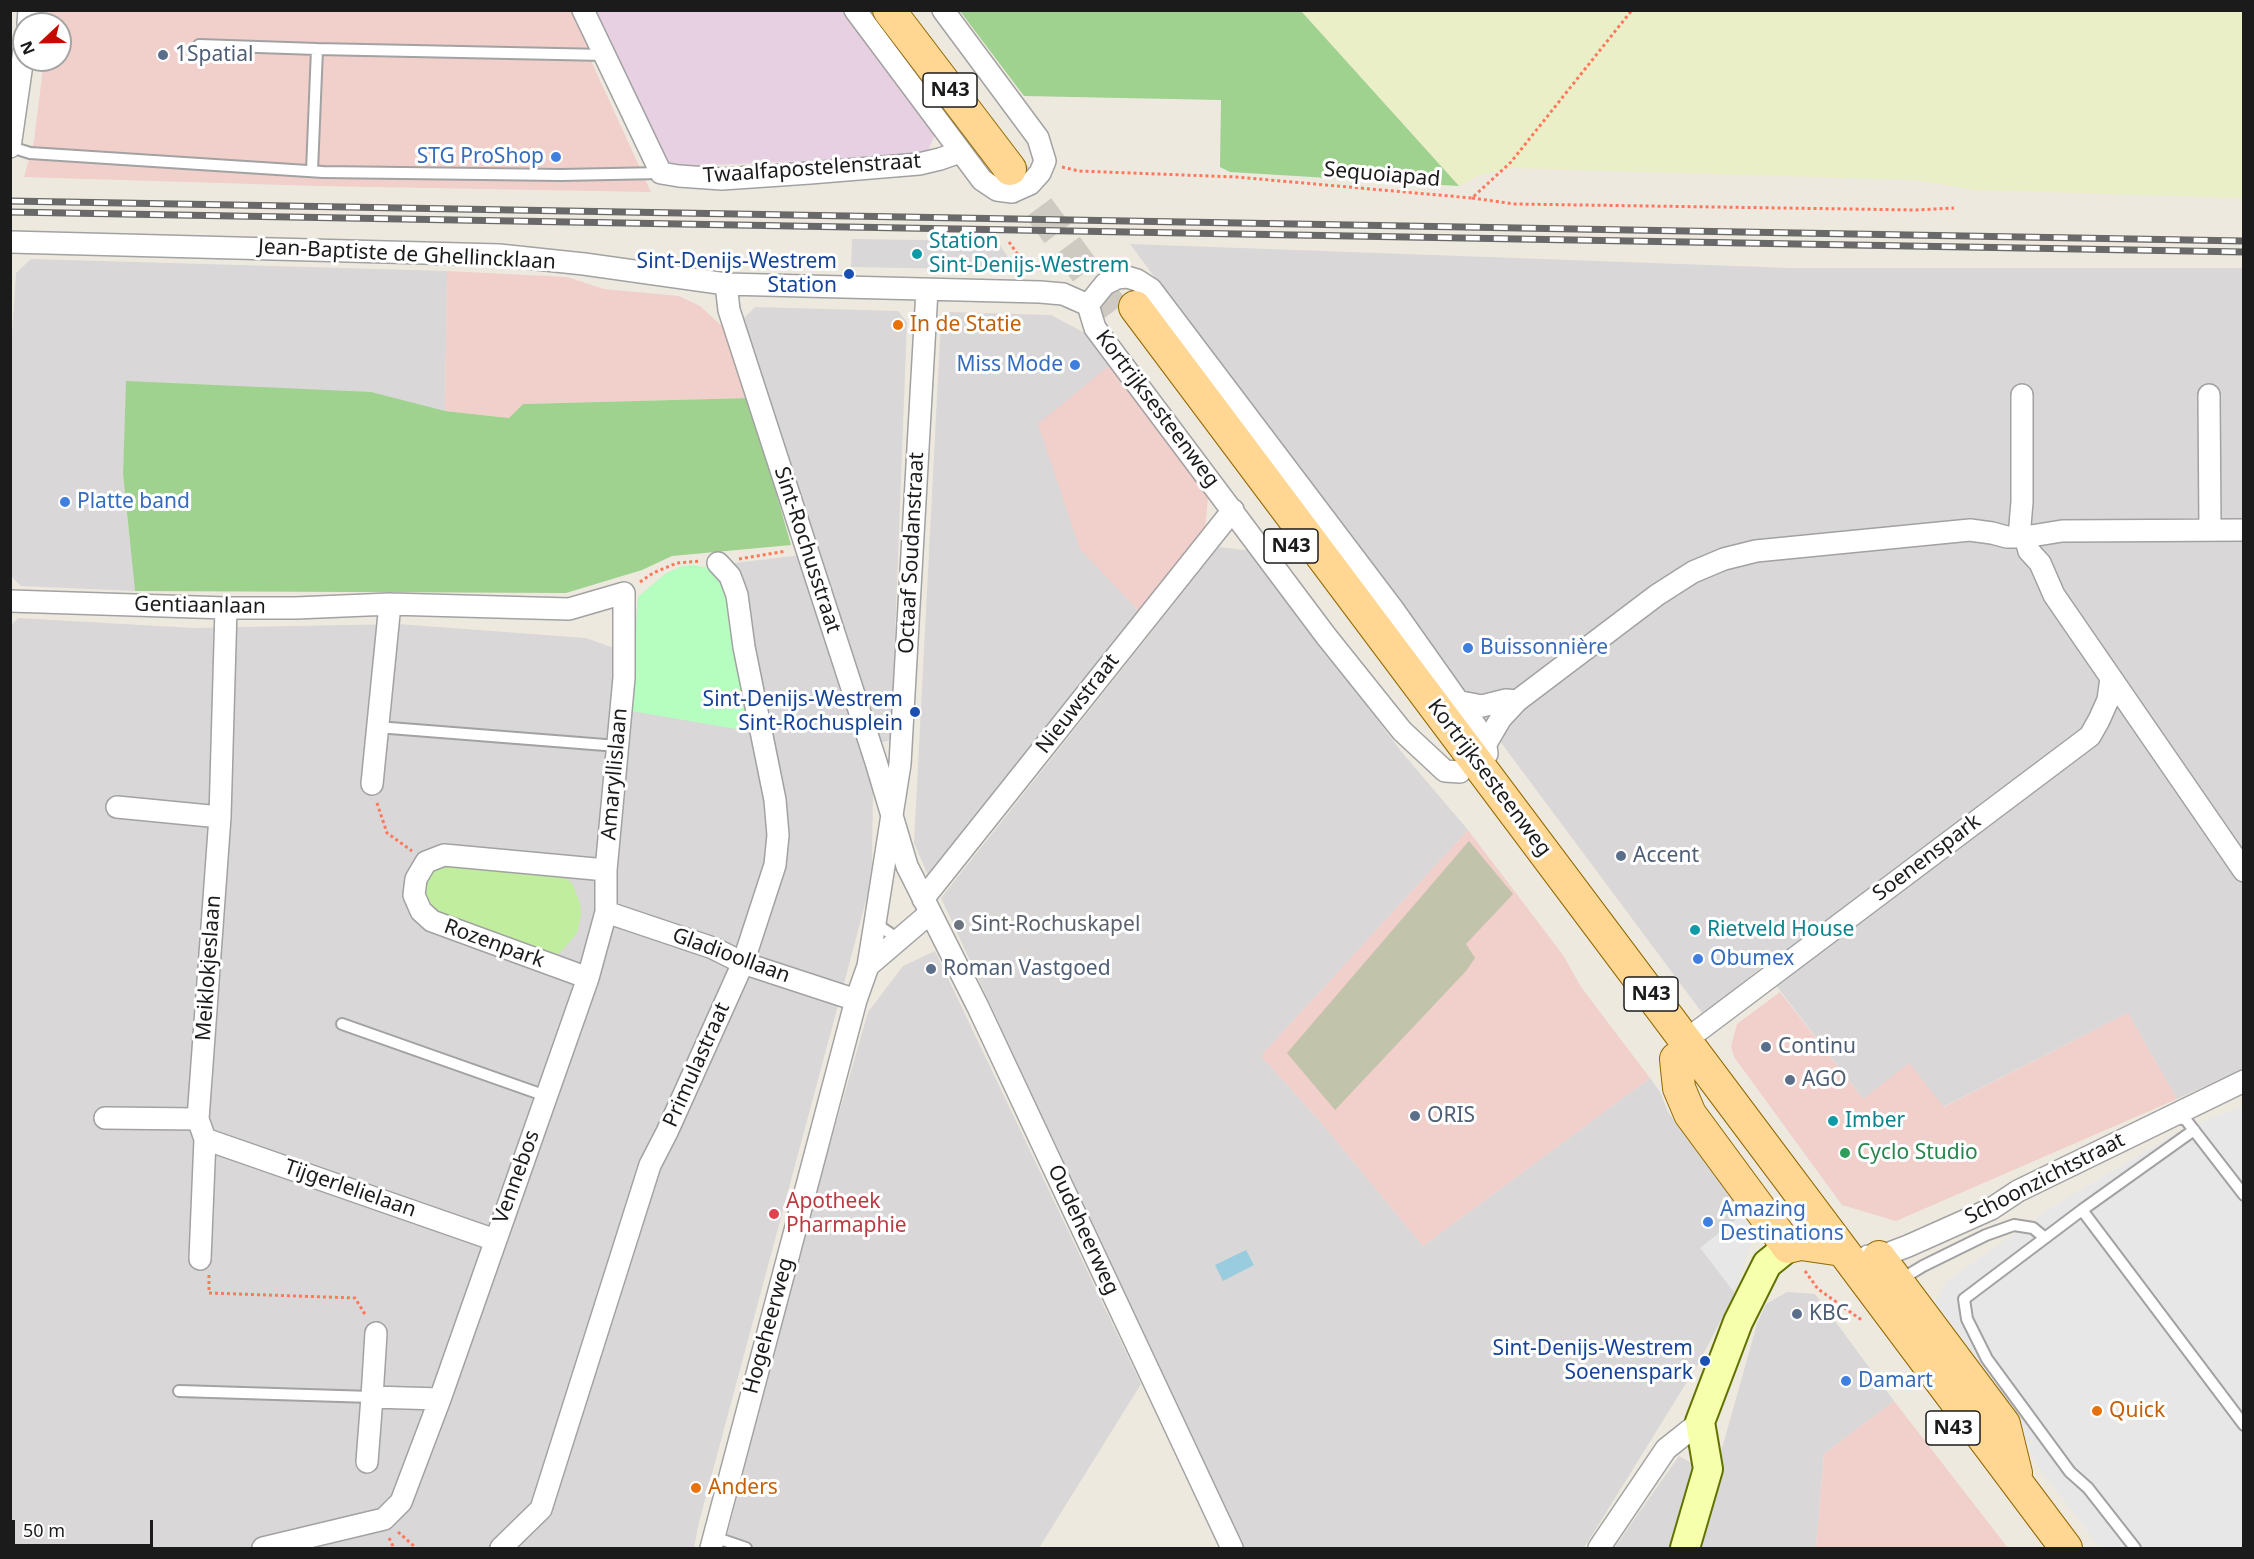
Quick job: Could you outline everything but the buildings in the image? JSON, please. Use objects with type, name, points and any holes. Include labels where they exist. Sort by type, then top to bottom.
[{"type":"main road","name":"N43","points":[[889,10],[1027,163]]},
{"type":"main road","name":"N43","points":[[913,10],[1027,163]]},
{"type":"main road","name":"Kortrijksesteenweg","points":[[1884,1292],[1815,1247],[1690,1114],[1679,1088],[1681,1050],[1453,772],[1128,314],[1499,792],[1681,1050],[1815,1247],[2044,1548]]},
{"type":"main road","name":"N43","points":[[1879,1257],[1884,1292],[2004,1424],[2019,1485],[2066,1548]]},
{"type":"street","points":[[584,10],[661,172]]},
{"type":"street","points":[[855,10],[982,180],[998,190],[1012,192],[1030,184],[1040,173],[1027,163],[1038,138],[943,10]]},
{"type":"street","points":[[11,147],[21,72]]},
{"type":"street","name":"Twaalfapostelenstraat","points":[[661,172],[679,176],[722,178],[810,173],[919,164],[960,152]]},
{"type":"street","name":"Jean-Baptiste de Ghellincklaan","points":[[10,242],[499,255],[584,264],[726,284],[1063,294],[1088,305]]},
{"type":"street","name":"Kortrijksesteenweg","points":[[1453,772],[1402,731],[1326,636],[1095,328],[1088,305],[1105,284],[1117,278],[1127,277],[1151,289],[1461,702],[1487,742]]},
{"type":"street","name":"Sint-Rochusstraat","points":[[726,284],[729,310],[907,866]]},
{"type":"street","name":"Octaaf Soudanstraat","points":[[883,872],[900,764],[927,290]]},
{"type":"street","points":[[2022,395],[2022,502],[2029,536],[2029,551],[2040,563],[2054,595],[2244,871]]},
{"type":"street","points":[[2209,395],[2210,530]]},
{"type":"street","name":"Nieuwstraat","points":[[868,966],[898,939],[927,906],[1233,510]]},
{"type":"street","points":[[1499,792],[1489,770],[1486,746],[1502,718],[1517,700],[1657,595],[1694,572],[1724,559],[1756,551],[1970,530],[2007,537],[2062,531],[2244,530]]},
{"type":"street","name":"Primulastraat","points":[[501,1548],[541,1509],[650,1165],[743,963],[775,865],[778,835],[776,800],[744,647],[737,595],[730,576],[717,563]]},
{"type":"street","name":"Gentiaanlaan","points":[[10,601],[226,608],[390,604],[569,609],[624,593]]},
{"type":"street","name":"Amaryllislaan","points":[[595,954],[606,912],[606,870],[624,678],[624,593]]},
{"type":"street","points":[[372,784],[390,604]]},
{"type":"street","name":"Meiklokjeslaan","points":[[200,1259],[201,1129],[220,817],[226,608]]},
{"type":"street","name":"Soenenspark","points":[[1681,1050],[2090,735],[2108,700],[2111,678]]},
{"type":"street","points":[[1461,702],[1482,706],[1506,700],[1517,700]]},
{"type":"street","points":[[117,807],[220,817]]},
{"type":"street","points":[[426,862],[444,855],[606,870]]},
{"type":"street","name":"Rozenpark","points":[[426,862],[416,879],[414,895],[421,911],[432,921],[588,978]]},
{"type":"street","name":"Oudeheerweg","points":[[907,866],[978,1007],[1232,1548]]},
{"type":"street","name":"Hogeheerweg","points":[[712,1543],[856,1000],[868,966],[883,872]]},
{"type":"street","name":"Gladioollaan","points":[[606,912],[713,948],[743,963],[856,1000]]},
{"type":"street","name":"Vennebos","points":[[267,1548],[384,1519],[400,1502],[440,1400],[595,954]]},
{"type":"street","name":"Schoonzichtstraat","points":[[1879,1257],[1990,1209],[2018,1191],[2244,1081]]},
{"type":"street","points":[[105,1118],[201,1129]]},
{"type":"street","name":"Tijgerlelielaan","points":[[201,1129],[495,1240]]},
{"type":"street","points":[[1599,1548],[1666,1449],[1700,1422],[1738,1323],[1767,1264],[1815,1247],[1879,1257]]},
{"type":"street","points":[[367,1462],[376,1333]]},
{"type":"street","points":[[372,1397],[440,1400]]},
{"type":"street","points":[[1684,1548],[1708,1469],[1700,1422]]},
{"type":"lane","points":[[199,45],[317,50],[605,55]]},
{"type":"lane","points":[[312,171],[317,50]]},
{"type":"lane","points":[[11,147],[30,153],[312,171],[561,175],[661,172]]},
{"type":"lane","points":[[378,727],[618,746]]},
{"type":"lane","points":[[883,872],[907,866]]},
{"type":"lane","points":[[875,923],[898,939]]},
{"type":"lane","points":[[342,1024],[546,1096]]},
{"type":"lane","points":[[2172,1116],[2186,1120],[2244,1195]]},
{"type":"lane","points":[[2135,1548],[2088,1488],[2070,1472],[1987,1359],[1967,1319],[1964,1299],[2082,1210],[2194,1130]]},
{"type":"lane","points":[[2082,1210],[2244,1425]]},
{"type":"lane","points":[[1884,1292],[1923,1266],[1986,1235],[2014,1225],[2033,1228],[2045,1238]]},
{"type":"lane","points":[[179,1391],[372,1397]]},
{"type":"lane","points":[[712,1543],[746,1548]]},
{"type":"path","points":[[1472,198],[1511,162],[1632,10]]},
{"type":"path","name":"Sequoiapad","points":[[1027,163],[1079,171],[1236,177],[1472,198],[1515,204],[1916,210],[1954,207]]},
{"type":"path","points":[[1009,242],[1027,267]]},
{"type":"path","points":[[372,784],[387,834],[426,862]]},
{"type":"path","points":[[1815,1247],[1818,1288],[1883,1335]]},
{"type":"path","points":[[200,1259],[208,1263],[209,1293],[355,1298],[376,1333]]},
{"type":"shaded area","points":[[574,10],[592,49],[592,63],[651,192],[318,186],[24,177],[34,141],[43,72],[72,72],[72,12],[50,11]]},
{"type":"shaded area","points":[[596,11],[843,11],[935,135],[928,151],[896,157],[668,167]]},
{"type":"shaded area","points":[[1301,11],[2243,11],[2243,198],[1976,190],[1915,180],[1512,168],[1480,175],[1459,186]]},
{"type":"shaded area","points":[[852,239],[997,241],[1017,270],[851,267]]},
{"type":"shaded area","points":[[1130,244],[1790,268],[2243,268],[2243,1069],[2177,1099],[2128,1013],[1943,1107],[1863,1099],[1762,967],[1703,1014]]},
{"type":"shaded area","points":[[31,259],[447,271],[445,411],[126,390],[123,474],[135,591],[21,586],[11,576],[10,366],[16,273]]},
{"type":"shaded area","points":[[447,271],[567,277],[604,289],[679,296],[700,306],[725,329],[749,398],[523,404],[510,418],[445,411]]},
{"type":"shaded area","points":[[755,307],[898,311],[907,322],[891,740],[877,743],[742,329],[744,318]]},
{"type":"shaded area","points":[[950,312],[1051,315],[1085,333],[1111,364],[1081,549],[1141,613],[931,882],[914,843],[941,319]]},
{"type":"shaded area","points":[[1111,364],[1208,498],[1205,529],[1141,613],[1080,549],[1038,424]]},
{"type":"shaded area","points":[[1219,547],[1251,551],[1400,750],[1468,830],[1261,1056],[1319,1120],[1423,1246],[1650,1078],[1660,1092],[1668,1112],[1752,1224],[1751,1242],[1732,1299],[1698,1364],[1584,1548],[1242,1548],[941,898]]},
{"type":"shaded area","points":[[801,555],[873,787],[872,864],[868,892],[854,946],[699,1522],[694,1548],[11,1548],[11,625],[18,618],[194,628],[398,624],[586,638],[633,655],[638,597],[665,574],[680,567],[693,565],[721,576],[735,563]]},
{"type":"shaded area","points":[[1468,830],[1563,955],[1581,987],[1650,1078],[1423,1246],[1319,1120],[1261,1056]]},
{"type":"shaded area","points":[[1469,841],[1513,894],[1466,944],[1475,958],[1466,971],[1335,1110],[1287,1053]]},
{"type":"shaded area","points":[[935,951],[1141,1384],[1039,1548],[724,1548],[809,1218],[868,1012],[903,966]]},
{"type":"shaded area","points":[[1780,992],[1863,1099],[1909,1063],[1944,1107],[2128,1013],[2177,1099],[1896,1221],[1842,1205],[1734,1057],[1731,1046],[1737,1024]]},
{"type":"shaded area","points":[[2243,1106],[2243,1548],[2100,1548],[2033,1459],[2023,1431],[1933,1307],[1947,1281],[2049,1209],[2183,1129]]},
{"type":"shaded area","points":[[1744,1213],[1752,1224],[1751,1242],[1734,1292],[1700,1248]]},
{"type":"shaded area","points":[[1787,1292],[1815,1294],[1894,1401],[1824,1454],[1816,1548],[1694,1548],[1757,1324],[1766,1304]]},
{"type":"shaded area","points":[[1894,1401],[2008,1548],[1816,1548],[1824,1454]]},
{"type":"shaded area","points":[[1679,1456],[1693,1464],[1669,1548],[1614,1548]]},
{"type":"green space","points":[[960,11],[1301,11],[1459,186],[1230,172],[1220,167],[1221,100],[1024,96]]},
{"type":"green space","points":[[126,381],[371,392],[445,411],[509,418],[523,404],[749,398],[791,545],[672,556],[642,570],[566,593],[135,591],[123,474]]},
{"type":"green space","points":[[693,565],[709,568],[721,576],[754,732],[631,711],[638,597],[665,574],[680,567]]},
{"type":"green space","points":[[446,863],[558,873],[572,883],[580,903],[581,915],[577,933],[560,953],[548,954],[436,915],[422,894],[424,880],[432,870]]},
{"type":"water","points":[[1246,1250],[1254,1265],[1223,1281],[1215,1265]]},
{"type":"tunnel","points":[[1010,169],[1121,320]]},
{"type":"railway","points":[[10,201],[2244,241]]},
{"type":"railway","points":[[10,212],[2244,252]]},
{"type":"place","name":"1Spatial","points":[[163,55]]},
{"type":"place","name":"STG ProShop","points":[[556,157]]},
{"type":"place","name":"Station Sint-Denijs-Westrem","points":[[917,254]]},
{"type":"place","name":"Sint-Denijs-Westrem Station","points":[[849,274]]},
{"type":"place","name":"In de Statie","points":[[898,325]]},
{"type":"place","name":"Miss Mode","points":[[1075,365]]},
{"type":"place","name":"Platte band","points":[[65,502]]},
{"type":"place","name":"Buissonnière","points":[[1468,648]]},
{"type":"place","name":"Sint-Denijs-Westrem Sint-Rochusplein","points":[[915,712]]},
{"type":"place","name":"Accent","points":[[1621,856]]},
{"type":"place","name":"Sint-Rochuskapel","points":[[959,925]]},
{"type":"place","name":"Rietveld House","points":[[1695,930]]},
{"type":"place","name":"Obumex","points":[[1698,959]]},
{"type":"place","name":"Roman Vastgoed","points":[[931,969]]},
{"type":"place","name":"Continu","points":[[1766,1047]]},
{"type":"place","name":"AGO","points":[[1790,1080]]},
{"type":"place","name":"ORIS","points":[[1415,1116]]},
{"type":"place","name":"Imber","points":[[1833,1121]]},
{"type":"place","name":"Cyclo Studio","points":[[1845,1153]]},
{"type":"place","name":"Apotheek Pharmaphie","points":[[774,1214]]},
{"type":"place","name":"Amazing Destinations","points":[[1708,1222]]},
{"type":"place","name":"KBC","points":[[1797,1314]]},
{"type":"place","name":"Sint-Denijs-Westrem Soenenspark","points":[[1705,1361]]},
{"type":"place","name":"Damart","points":[[1846,1381]]},
{"type":"place","name":"Quick","points":[[2097,1411]]},
{"type":"place","name":"Anders","points":[[696,1488]]}]
